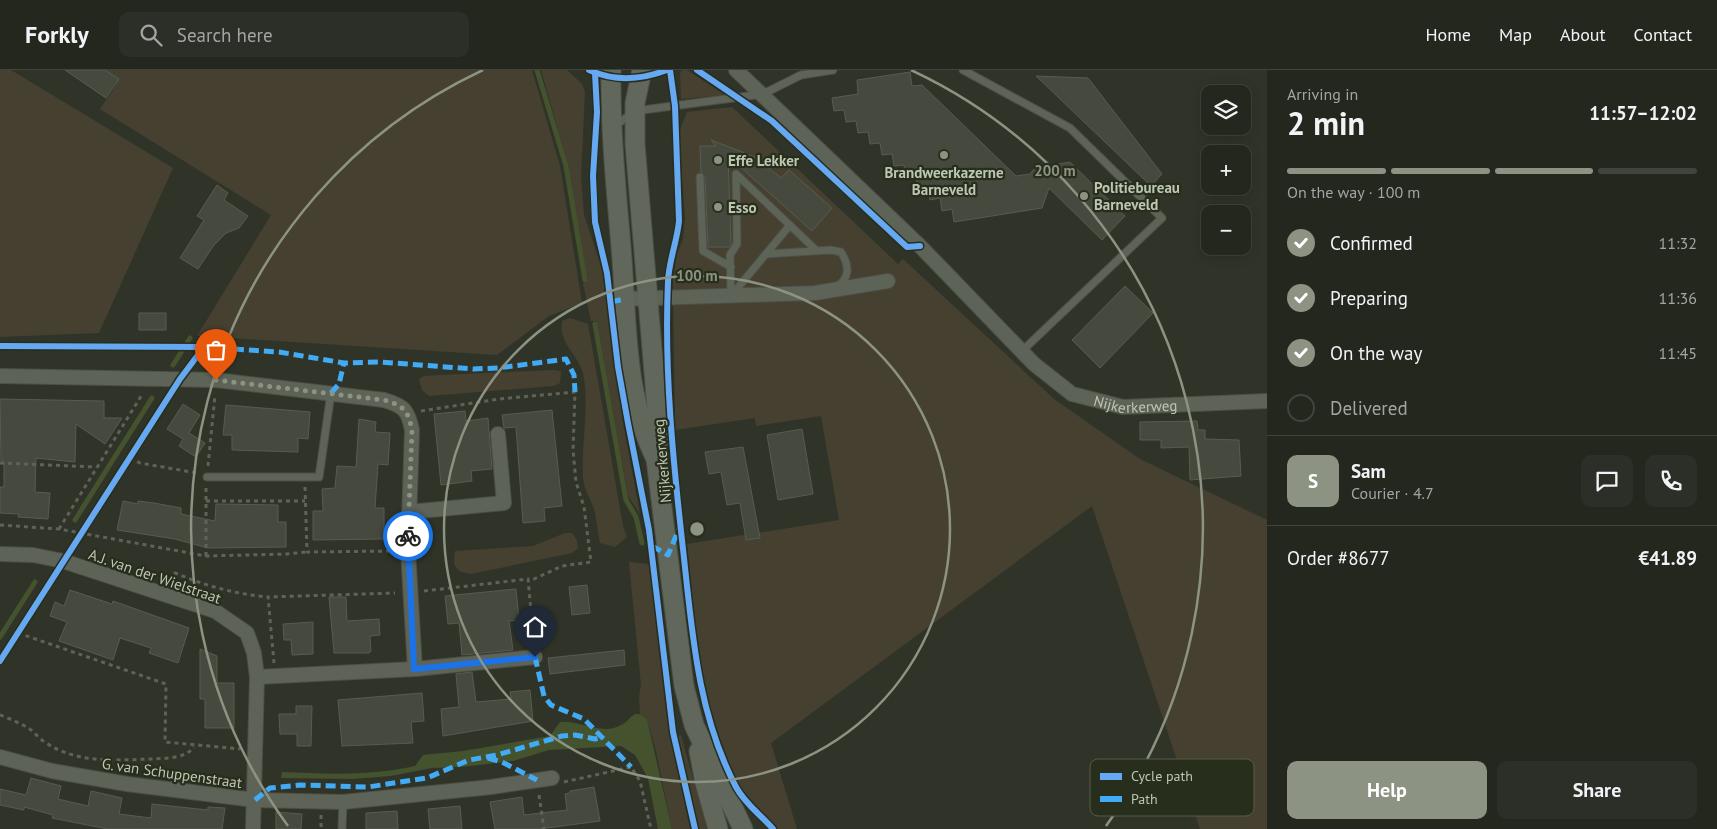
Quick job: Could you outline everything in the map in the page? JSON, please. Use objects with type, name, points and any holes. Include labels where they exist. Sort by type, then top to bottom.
[{"type":"street","name":"Nijkerkerweg","points":[[611,70],[611,129],[631,376],[644,434],[656,459]]},
{"type":"street","name":"Nijkerkerweg","points":[[631,70],[635,107],[635,144],[646,259],[646,298],[659,433],[656,459],[680,664],[705,783],[718,829]]},
{"type":"street","name":"Nijkerkerweg","points":[[635,107],[642,70]]},
{"type":"street","name":"Nijkerkerweg","points":[[736,70],[916,242],[1034,364],[1072,394],[1123,407],[1267,401]]},
{"type":"street","points":[[624,300],[815,293],[888,281]]},
{"type":"street","points":[[0,376],[216,380],[331,393],[384,400],[398,404],[408,413],[412,430],[408,551],[414,669]]},
{"type":"street","points":[[410,512],[504,503],[498,434]]},
{"type":"street","name":"A.J. van der Wielstraat","points":[[0,554],[33,555],[63,562],[215,611],[247,633],[254,653],[257,677],[253,829]]},
{"type":"street","points":[[257,677],[414,669],[535,657]]},
{"type":"street","name":"Nijkerkerweg","points":[[694,726],[742,829]]},
{"type":"street","name":"G. van Schuppenstraat","points":[[0,757],[52,771],[126,784],[255,800],[343,802],[491,787],[552,778]]},
{"type":"lane","points":[[611,129],[635,107],[763,94],[801,75],[833,70]]},
{"type":"lane","points":[[963,70],[1070,128],[1162,218],[1022,351]]},
{"type":"lane","points":[[732,296],[730,255],[737,244],[736,174],[817,251]]},
{"type":"lane","points":[[700,176],[703,251],[730,267]]},
{"type":"lane","points":[[732,296],[790,225]]},
{"type":"lane","points":[[766,254],[817,251],[841,252],[847,261],[848,271],[845,279],[831,290]]},
{"type":"lane","points":[[207,477],[306,479],[319,477],[331,393]]},
{"type":"lane","points":[[342,829],[343,802]]},
{"type":"path","points":[[59,529],[152,378]]},
{"type":"path","points":[[163,594],[175,573],[207,587],[244,595],[268,597],[410,592],[534,579],[562,566],[591,562],[584,507],[576,482],[573,450],[575,392],[499,399],[408,413]]},
{"type":"path","points":[[125,466],[135,450]]},
{"type":"path","points":[[130,458],[140,463],[203,474],[207,477]]},
{"type":"path","points":[[0,463],[96,467]]},
{"type":"path","points":[[306,479],[307,552]]},
{"type":"path","points":[[206,500],[305,501]]},
{"type":"path","points":[[0,525],[59,529],[206,556],[408,551]]},
{"type":"path","points":[[63,562],[87,525]]},
{"type":"path","points":[[528,579],[535,657]]},
{"type":"path","points":[[268,597],[275,676]]},
{"type":"path","points":[[13,640],[23,625]]},
{"type":"path","points":[[18,633],[166,684],[165,742],[256,750]]},
{"type":"path","points":[[0,715],[26,726],[46,743],[73,755],[92,760],[115,761],[174,757],[189,753],[194,746]]},
{"type":"path","points":[[552,778],[563,782],[631,767],[640,781],[651,829]]},
{"type":"path","points":[[536,780],[544,829]]},
{"type":"shaded area","points":[[0,70],[11,70],[173,168],[99,333],[0,337]]},
{"type":"shaded area","points":[[98,70],[532,70],[560,166],[582,303],[549,316],[497,355],[197,336],[271,215],[100,109],[116,85],[97,72]]},
{"type":"shaded area","points":[[541,70],[567,70],[582,84],[585,92],[581,177],[584,215],[602,269],[623,423],[640,514],[628,496],[597,321],[591,321],[583,283],[587,282],[568,165]]},
{"type":"shaded area","points":[[687,70],[725,95],[681,99],[680,72]]},
{"type":"shaded area","points":[[732,107],[898,264],[903,259],[1054,399],[1140,459],[1267,520],[1267,829],[1200,829],[1196,816],[1254,816],[1254,759],[1177,759],[1092,506],[771,743],[797,829],[777,829],[740,787],[730,767],[712,714],[699,661],[687,544],[839,520],[821,416],[756,426],[755,418],[675,430],[673,281],[677,254],[683,239],[685,218],[679,132],[687,112]]},
{"type":"shaded area","points":[[570,318],[588,324],[623,526],[627,537],[615,547],[600,543],[595,513],[586,491],[583,477],[586,412],[585,386],[580,366],[563,336],[562,321]]},
{"type":"shaded area","points":[[561,371],[560,383],[553,386],[429,396],[422,390],[419,379],[424,376]]},
{"type":"shaded area","points":[[565,533],[572,533],[577,540],[578,548],[572,553],[471,574],[459,571],[454,564],[455,551],[533,546]]},
{"type":"shaded area","points":[[629,562],[649,564],[668,724],[690,829],[672,829],[656,751],[647,719],[640,714],[639,697],[641,685]]},
{"type":"shaded area","points":[[635,714],[640,714],[647,719],[672,829],[658,829],[648,778],[635,755],[621,746],[549,750],[513,761],[461,767],[432,768],[391,776],[352,779],[281,778],[282,772],[349,774],[415,766],[423,755],[463,751],[550,736],[560,722],[608,729],[623,724]]},
{"type":"shaded area","points":[[681,735],[707,829],[698,829],[676,737]]},
{"type":"building","points":[[65,70],[105,70],[119,79],[106,98]]},
{"type":"building","points":[[910,72],[912,86],[922,85],[1016,176],[1030,174],[1035,168],[1070,162],[1125,216],[1102,240],[1049,188],[1042,208],[954,222],[952,209],[942,211],[940,198],[930,200],[928,187],[918,189],[916,176],[906,178],[904,165],[894,166],[892,154],[882,155],[880,143],[870,144],[868,132],[858,133],[856,121],[846,122],[844,110],[834,111],[832,98],[858,94],[857,80]]},
{"type":"building","points":[[1036,76],[1088,78],[1162,174],[1151,186]]},
{"type":"building","points":[[711,140],[755,157],[781,178],[789,170],[832,208],[812,231],[728,156],[731,244],[729,247],[708,247],[705,177],[701,172],[700,146],[716,146]]},
{"type":"building","points":[[217,185],[228,193],[224,200],[248,216],[239,228],[226,233],[214,245],[198,269],[180,258],[204,220],[197,216]]},
{"type":"building","points":[[1125,286],[1153,313],[1100,368],[1072,340]]},
{"type":"building","points":[[139,313],[166,313],[166,330],[139,330]]},
{"type":"building","points":[[0,399],[104,401],[104,418],[122,418],[105,444],[76,424],[75,462],[36,458],[35,492],[50,493],[48,519],[18,517],[19,514],[0,513],[0,487],[4,487],[4,461],[1,461]]},
{"type":"building","points":[[183,404],[200,415],[189,433],[205,443],[196,457],[179,446],[183,439],[167,429]]},
{"type":"building","points":[[226,405],[310,412],[308,439],[298,438],[298,452],[232,450],[232,435],[223,435]]},
{"type":"building","points":[[552,410],[562,506],[544,508],[545,521],[523,523],[516,427],[504,428],[502,415]]},
{"type":"building","points":[[465,411],[466,421],[488,418],[492,469],[471,471],[472,481],[441,485],[434,414]]},
{"type":"building","points":[[359,419],[376,422],[375,432],[390,433],[388,465],[378,464],[375,508],[384,508],[384,539],[313,540],[313,511],[323,511],[322,489],[335,488],[337,466],[356,467]]},
{"type":"building","points":[[1197,421],[1198,430],[1205,430],[1205,439],[1239,440],[1241,476],[1190,480],[1189,447],[1161,448],[1161,440],[1140,440],[1140,422]]},
{"type":"building","points":[[802,429],[813,494],[778,500],[767,435]]},
{"type":"building","points":[[743,447],[760,538],[746,540],[740,503],[727,505],[721,472],[709,474],[705,452]]},
{"type":"building","points":[[123,501],[138,504],[138,501],[181,508],[181,514],[215,521],[216,504],[278,505],[278,522],[286,522],[286,547],[208,548],[175,539],[117,530]]},
{"type":"building","points":[[587,585],[590,613],[572,615],[569,587]]},
{"type":"building","points":[[516,589],[519,620],[509,621],[513,650],[462,655],[459,623],[448,624],[445,596]]},
{"type":"building","points":[[70,590],[112,604],[113,601],[189,628],[178,663],[149,653],[151,648],[120,638],[113,660],[59,641],[67,622],[50,616],[55,602],[64,606]]},
{"type":"building","points":[[329,597],[346,597],[347,621],[379,619],[380,635],[370,636],[371,651],[369,653],[334,653]]},
{"type":"building","points":[[313,622],[313,654],[292,655],[291,640],[284,640],[283,624]]},
{"type":"building","points":[[200,649],[217,656],[217,683],[234,683],[234,728],[205,728],[205,699],[200,699]]},
{"type":"building","points":[[624,650],[625,665],[550,674],[548,658]]},
{"type":"building","points":[[472,672],[476,702],[511,699],[510,692],[530,690],[533,721],[443,736],[441,709],[459,707],[456,674]]},
{"type":"building","points":[[422,693],[424,721],[411,722],[413,743],[342,746],[338,700]]},
{"type":"building","points":[[296,706],[312,706],[311,746],[297,746],[297,734],[280,734],[279,714],[296,714]]},
{"type":"building","points":[[31,778],[61,786],[58,799],[88,806],[91,791],[122,798],[119,814],[151,818],[152,804],[208,810],[208,807],[225,808],[222,829],[108,829],[52,818],[53,815],[24,807],[24,810],[0,805],[0,789],[26,795]]},
{"type":"building","points":[[594,787],[600,821],[539,829],[495,829],[490,802],[522,797],[524,815],[567,810],[565,794],[570,793],[570,791]]},
{"type":"building","points":[[460,806],[462,829],[430,829],[428,809]]},
{"type":"building","points":[[397,811],[398,829],[366,829],[366,813]]},
{"type":"building","points":[[276,812],[302,814],[301,829],[276,829]]},
{"type":"waterway","points":[[537,70],[566,166],[585,280]]},
{"type":"waterway","points":[[595,324],[626,500],[636,517],[642,543]]},
{"type":"waterway","points":[[173,365],[190,338]]},
{"type":"waterway","points":[[75,520],[152,398]]},
{"type":"waterway","points":[[0,637],[35,582]]},
{"type":"marked path","points":[[611,302],[624,299]]},
{"type":"marked path","points":[[204,347],[279,352],[344,363],[381,362],[473,369],[498,368],[566,359],[574,375],[575,392]]},
{"type":"marked path","points":[[331,393],[339,384],[344,363]]},
{"type":"marked path","points":[[652,546],[668,555],[679,529]]},
{"type":"marked path","points":[[535,657],[544,696],[551,705],[584,719],[631,767]]},
{"type":"marked path","points":[[255,800],[270,788],[300,785],[368,787],[427,778],[469,760],[497,755],[562,736],[575,735],[595,739],[603,737]]},
{"type":"marked path","points":[[488,758],[502,762],[537,780]]},
{"type":"cycle path","points":[[589,70],[618,78],[638,78],[667,70]]},
{"type":"cycle path","points":[[670,70],[675,106],[679,221],[668,281],[668,381],[676,482],[693,640],[704,701],[723,759],[740,793],[748,804],[773,829]]},
{"type":"cycle path","points":[[697,70],[772,121],[907,247],[920,246]]},
{"type":"cycle path","points":[[595,73],[597,112],[593,176],[595,222],[607,273],[618,367],[649,530],[673,732],[695,829]]},
{"type":"cycle path","points":[[0,346],[204,347]]},
{"type":"cycle path","points":[[0,661],[180,379],[204,347]]},
{"type":"way so far","points":[[216,380],[282,386],[384,400],[398,404],[408,413],[412,430],[408,536]]},
{"type":"place","name":"Brandweerkazerne Barneveld","points":[[944,155]]},
{"type":"place","name":"Effe Lekker","points":[[718,160]]},
{"type":"place","name":"Politiebureau Barneveld","points":[[1084,196]]},
{"type":"place","name":"Esso","points":[[718,207]]},
{"type":"route","points":[[408,536],[414,669],[535,657]]}]
